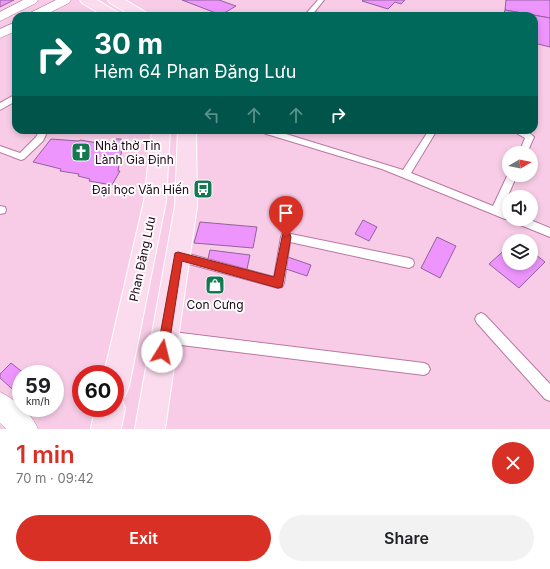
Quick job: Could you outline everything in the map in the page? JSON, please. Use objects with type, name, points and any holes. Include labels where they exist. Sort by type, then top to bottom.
[{"type":"main road","points":[[87,0],[107,12]]},
{"type":"main road","points":[[115,0],[135,12]]},
{"type":"main road","name":"Phan Đăng Lưu","points":[[120,365],[155,201],[161,134]]},
{"type":"main road","points":[[150,429],[186,206],[187,134]]},
{"type":"main road","points":[[106,429],[108,417]]},
{"type":"street","points":[[0,17],[32,0]]},
{"type":"street","points":[[42,12],[64,0]]},
{"type":"street","points":[[0,34],[12,28]]},
{"type":"street","points":[[0,38],[6,42],[0,45]]},
{"type":"street","points":[[0,405],[25,429]]},
{"type":"lane","points":[[310,12],[321,0]]},
{"type":"lane","points":[[0,107],[12,100]]},
{"type":"lane","points":[[0,149],[21,157],[40,139],[42,134]]},
{"type":"lane","points":[[276,134],[385,167],[502,213]]},
{"type":"lane","points":[[405,175],[431,134]]},
{"type":"lane","points":[[524,134],[530,137],[526,146]]},
{"type":"lane","points":[[496,210],[509,182]]},
{"type":"lane","points":[[534,226],[550,233]]},
{"type":"lane","points":[[178,256],[278,283],[286,237],[409,264]]},
{"type":"lane","points":[[481,319],[550,394]]},
{"type":"lane","points":[[165,337],[424,369]]},
{"type":"building","points":[[0,0],[14,0],[0,7]]},
{"type":"building","points":[[182,0],[219,0],[236,6],[226,12],[213,12]]},
{"type":"building","points":[[405,0],[401,4],[395,2],[388,9],[362,1]]},
{"type":"building","points":[[506,0],[550,0],[550,18],[538,16],[538,12],[516,12],[505,10]]},
{"type":"building","points":[[505,10],[516,12],[504,12]]},
{"type":"building","points":[[538,16],[550,18],[550,47],[538,44]]},
{"type":"building","name":"Nhà thờ Tin Lành Gia Định","points":[[51,139],[112,143],[116,139],[121,139],[123,143],[118,171],[120,171],[112,185],[89,181],[90,179],[78,176],[79,174],[60,171],[61,169],[33,162]]},
{"type":"building","points":[[363,220],[377,227],[369,241],[355,234]]},
{"type":"building","points":[[200,222],[257,227],[253,248],[194,243]]},
{"type":"building","points":[[437,237],[456,246],[440,278],[421,268]]},
{"type":"building","points":[[210,250],[250,255],[247,269],[207,263]]},
{"type":"building","points":[[502,252],[502,270],[537,270],[519,288],[489,264]]},
{"type":"building","points":[[282,255],[311,265],[307,276],[277,266]]},
{"type":"building","points":[[538,256],[545,262],[538,269]]},
{"type":"building","points":[[11,363],[14,365],[12,365],[12,389],[0,378],[0,374]]},
{"type":"place","name":"Nhà thờ Tin Lành Gia Định","points":[[81,152]]},
{"type":"place","name":"Đại học Văn Hiến","points":[[203,189]]},
{"type":"place","name":"Con Cưng","points":[[215,285]]},
{"type":"route","points":[[162,352],[178,256],[278,283],[286,237]]}]
